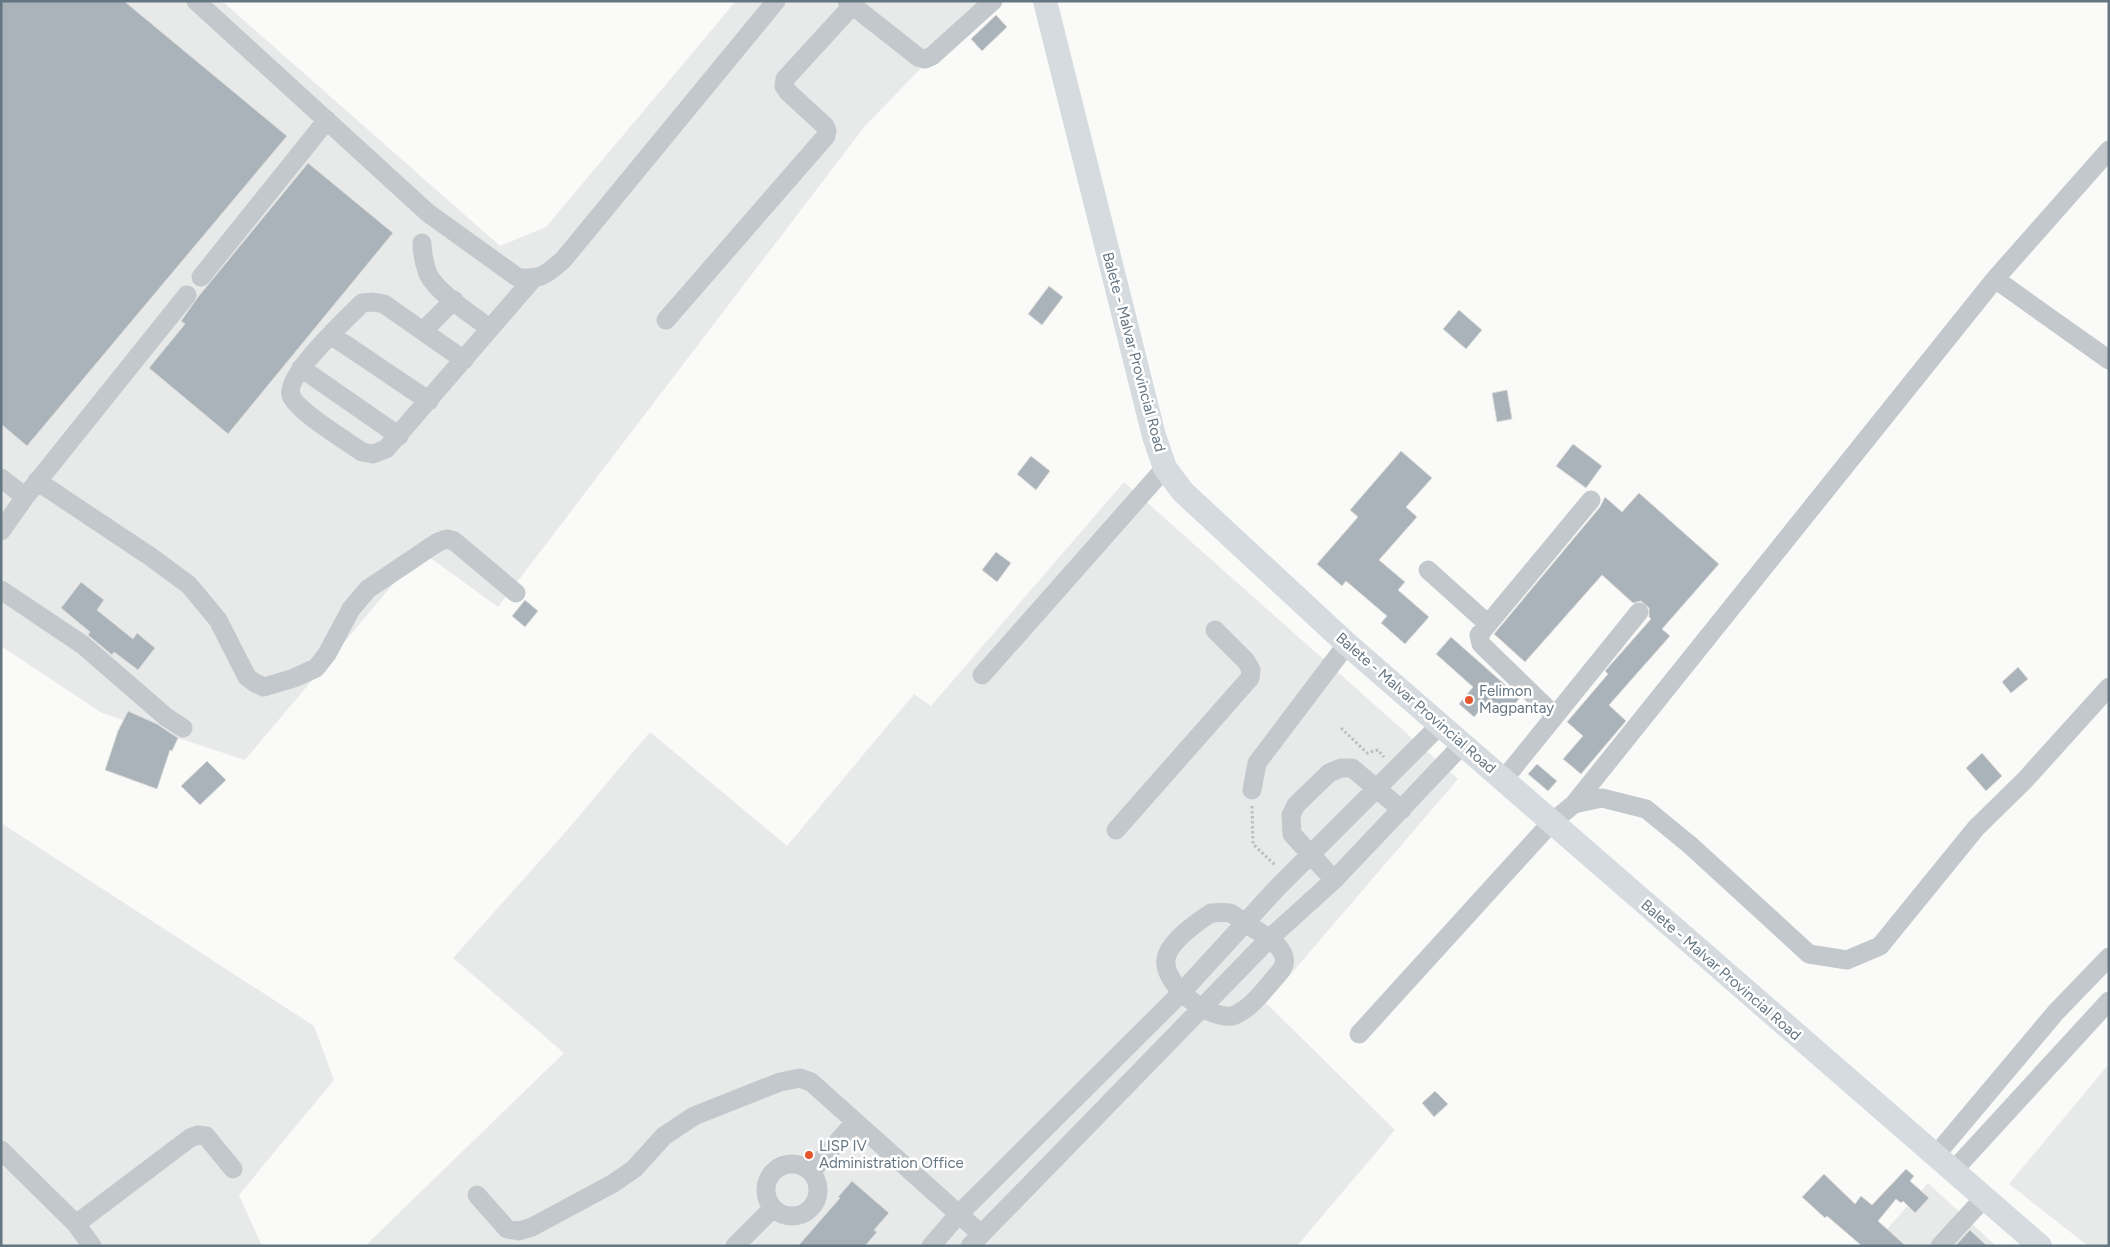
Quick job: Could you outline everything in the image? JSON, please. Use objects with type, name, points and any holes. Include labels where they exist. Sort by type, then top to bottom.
[{"type":"main road","name":"Balete - Malvar Provincial Road","points":[[1045,1],[1154,436],[1165,468],[1183,492],[1347,644],[2040,1246]]},
{"type":"street","points":[[196,1],[428,213],[517,277],[532,280]]},
{"type":"street","points":[[464,360],[424,330],[384,304],[362,303],[301,368],[291,384],[291,395],[302,409],[362,452],[373,454],[386,449],[399,436],[464,360],[490,329],[532,280],[546,274],[564,260],[776,1]]},
{"type":"street","points":[[666,320],[826,136],[825,126],[788,92],[784,86],[785,79],[849,4],[918,58],[925,59],[932,56],[993,1]]},
{"type":"street","points":[[201,277],[327,120]]},
{"type":"street","points":[[1359,1034],[1551,823],[1574,804],[1995,279],[2109,150]]},
{"type":"street","points":[[422,243],[423,259],[429,276],[441,290],[490,329]]},
{"type":"street","points":[[1995,279],[2109,360]]},
{"type":"street","points":[[1,531],[24,497],[187,295]]},
{"type":"street","points":[[424,330],[454,300]]},
{"type":"street","points":[[331,335],[429,401]]},
{"type":"street","points":[[301,368],[399,436]]},
{"type":"street","points":[[982,675],[1165,468]]},
{"type":"street","points":[[1,478],[24,497]]},
{"type":"street","points":[[37,482],[151,557],[189,585],[218,620],[247,677],[264,687],[294,678],[316,668],[327,654],[351,609],[368,589],[438,542],[447,539],[454,541],[516,593]]},
{"type":"street","points":[[1555,716],[1481,644],[1479,635],[1591,500]]},
{"type":"street","points":[[1428,570],[1488,624]]},
{"type":"street","points":[[1,590],[83,645],[166,717],[183,728]]},
{"type":"street","points":[[1504,779],[1639,612]]},
{"type":"street","points":[[1116,830],[1250,678],[1251,670],[1246,661],[1215,630]]},
{"type":"street","points":[[1252,790],[1257,763],[1347,644]]},
{"type":"street","points":[[1574,804],[1602,798],[1646,809],[1690,845],[1809,954],[1847,960],[1880,946],[1976,828],[2025,780],[2109,688]]},
{"type":"street","points":[[931,1246],[958,1215],[1181,993],[1376,787],[1441,724]]},
{"type":"street","points":[[477,1195],[507,1229],[519,1231],[532,1227],[612,1184],[634,1169],[664,1136],[694,1116],[786,1081],[800,1078],[811,1082],[958,1215],[976,1240],[1204,1008],[1270,938],[1334,880],[1463,744]]},
{"type":"street","points":[[1334,880],[1292,834],[1291,815],[1296,805],[1329,773],[1341,768],[1352,768],[1402,810]]},
{"type":"street","points":[[1211,913],[1231,913],[1245,924],[1270,938],[1281,950],[1284,960],[1282,970],[1243,1011],[1233,1016],[1222,1015],[1204,1008],[1181,993],[1167,975],[1166,956],[1171,946],[1200,920],[1211,913]]},
{"type":"street","points":[[1944,1163],[2056,1012],[2109,957]]},
{"type":"street","points":[[1944,1163],[2109,1001]]},
{"type":"street","points":[[811,1172],[855,1122]]},
{"type":"street","points":[[76,1224],[190,1138],[198,1135],[206,1136],[233,1169]]},
{"type":"street","points":[[1,1150],[76,1224],[92,1246]]},
{"type":"street","points":[[793,1163],[803,1166],[811,1172],[817,1181],[818,1191],[816,1201],[810,1210],[802,1215],[791,1217],[781,1215],[767,1200],[765,1189],[768,1179],[774,1170],[782,1165],[793,1163]]},
{"type":"street","points":[[1940,1246],[1984,1198]]},
{"type":"street","points":[[735,1246],[773,1208]]},
{"type":"path","points":[[1252,790],[1253,844],[1289,877]]},
{"type":"shaded area","points":[[1,1],[222,1],[500,246],[546,227],[736,1],[986,1],[865,126],[498,607],[421,551],[245,760],[102,713],[1,646]]},
{"type":"shaded area","points":[[1124,482],[1458,779],[1266,1003],[1395,1130],[1297,1246],[365,1246],[564,1053],[453,958],[563,835],[650,732],[787,846],[914,694],[931,706]]},
{"type":"shaded area","points":[[1,823],[314,1026],[334,1080],[239,1195],[262,1246],[3,1246],[1,1237]]},
{"type":"shaded area","points":[[2109,1064],[2109,1246],[2088,1246],[2009,1184]]},
{"type":"shaded area","points":[[1928,1183],[1996,1246],[1872,1246]]},
{"type":"building","points":[[1,1],[124,1],[287,136],[27,446],[1,424]]},
{"type":"building","points":[[996,15],[1007,27],[982,51],[971,39]]},
{"type":"building","points":[[308,163],[393,233],[228,434],[149,368],[185,324],[181,321],[198,297]]},
{"type":"building","points":[[1049,286],[1063,297],[1042,325],[1028,314]]},
{"type":"building","points":[[1459,310],[1482,330],[1466,349],[1443,329]]},
{"type":"building","points":[[1507,390],[1512,419],[1497,422],[1492,393]]},
{"type":"building","points":[[1573,444],[1602,466],[1586,488],[1556,466]]},
{"type":"building","points":[[1401,451],[1432,478],[1406,507],[1417,517],[1379,560],[1405,582],[1398,590],[1429,617],[1405,644],[1381,623],[1387,616],[1346,581],[1342,586],[1317,564],[1358,517],[1350,510]]},
{"type":"building","points":[[1031,456],[1050,471],[1036,490],[1017,474]]},
{"type":"building","points":[[1639,493],[1719,564],[1662,629],[1670,636],[1609,705],[1626,721],[1581,774],[1563,759],[1583,736],[1567,722],[1608,674],[1605,671],[1651,619],[1649,617],[1649,608],[1641,601],[1633,603],[1602,575],[1525,662],[1494,634],[1600,507],[1605,497],[1622,512]]},
{"type":"building","points":[[996,552],[1011,563],[997,582],[982,570]]},
{"type":"building","points":[[81,582],[104,600],[97,610],[133,639],[137,633],[155,648],[138,670],[114,652],[112,655],[88,635],[90,632],[61,608]]},
{"type":"building","points":[[525,600],[538,611],[525,627],[512,616]]},
{"type":"building","points":[[1451,637],[1520,698],[1505,715],[1489,700],[1474,717],[1459,704],[1473,687],[1436,654]]},
{"type":"building","points":[[2018,667],[2028,679],[2011,693],[2002,682]]},
{"type":"building","points":[[128,711],[157,724],[178,738],[172,751],[170,750],[157,789],[105,770],[118,731]]},
{"type":"building","points":[[1982,753],[2002,776],[1986,791],[1966,768]]},
{"type":"building","points":[[207,761],[226,780],[200,805],[181,786]]},
{"type":"building","points":[[1537,764],[1557,781],[1548,791],[1528,774]]},
{"type":"building","points":[[1435,1091],[1448,1104],[1434,1117],[1422,1103]]},
{"type":"building","points":[[1906,1169],[1914,1176],[1910,1181],[1929,1198],[1915,1213],[1903,1201],[1901,1203],[1896,1199],[1878,1221],[1906,1246],[1862,1246],[1827,1216],[1825,1218],[1802,1197],[1824,1174],[1855,1204],[1861,1196],[1872,1205]]},
{"type":"building","points":[[852,1181],[889,1213],[874,1230],[877,1232],[865,1246],[798,1246],[840,1198],[838,1197]]},
{"type":"building","points":[[1970,1230],[1987,1246],[1955,1246]]},
{"type":"place","name":"Felimon Magpantay","points":[[1469,700]]},
{"type":"place","name":"LISP IV Administration Office","points":[[809,1155]]}]
